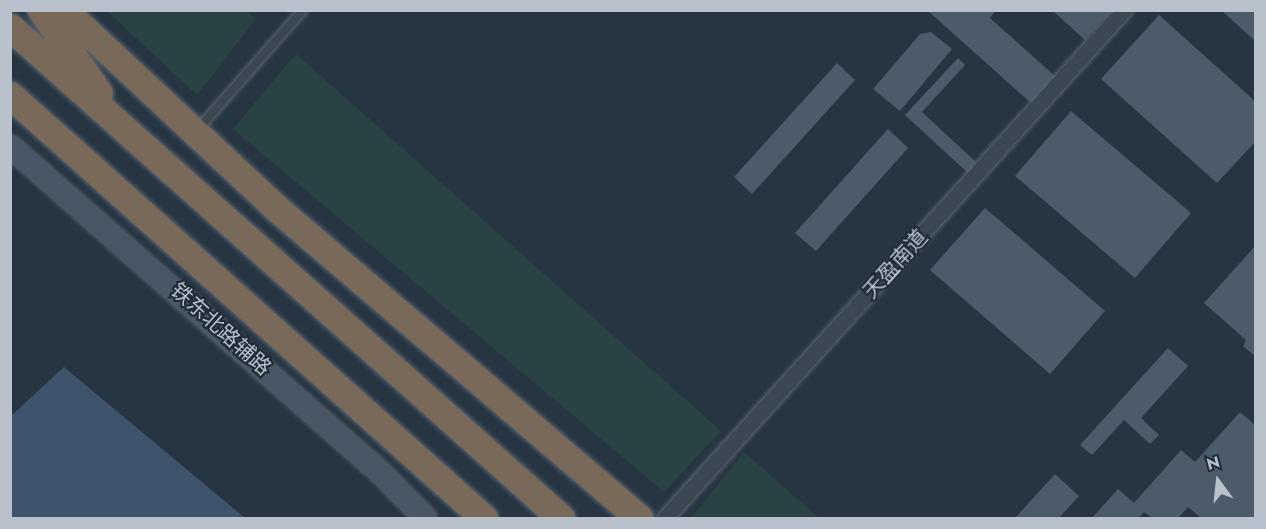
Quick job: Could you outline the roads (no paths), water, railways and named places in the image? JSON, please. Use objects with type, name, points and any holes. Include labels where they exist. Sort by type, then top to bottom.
[{"type":"highway","points":[[41,10],[127,133]]},
{"type":"highway","points":[[64,10],[194,133],[563,459],[639,519]]},
{"type":"highway","points":[[10,27],[561,519]]},
{"type":"highway","points":[[10,95],[479,515]]},
{"type":"street","name":"天盈南道","points":[[666,519],[1124,10]]},
{"type":"street","name":"铁东北路辅路","points":[[10,146],[178,290],[425,519]]},
{"type":"lane","points":[[194,133],[303,10]]},
{"type":"water","points":[[64,367],[245,518],[11,518],[11,416]]}]
